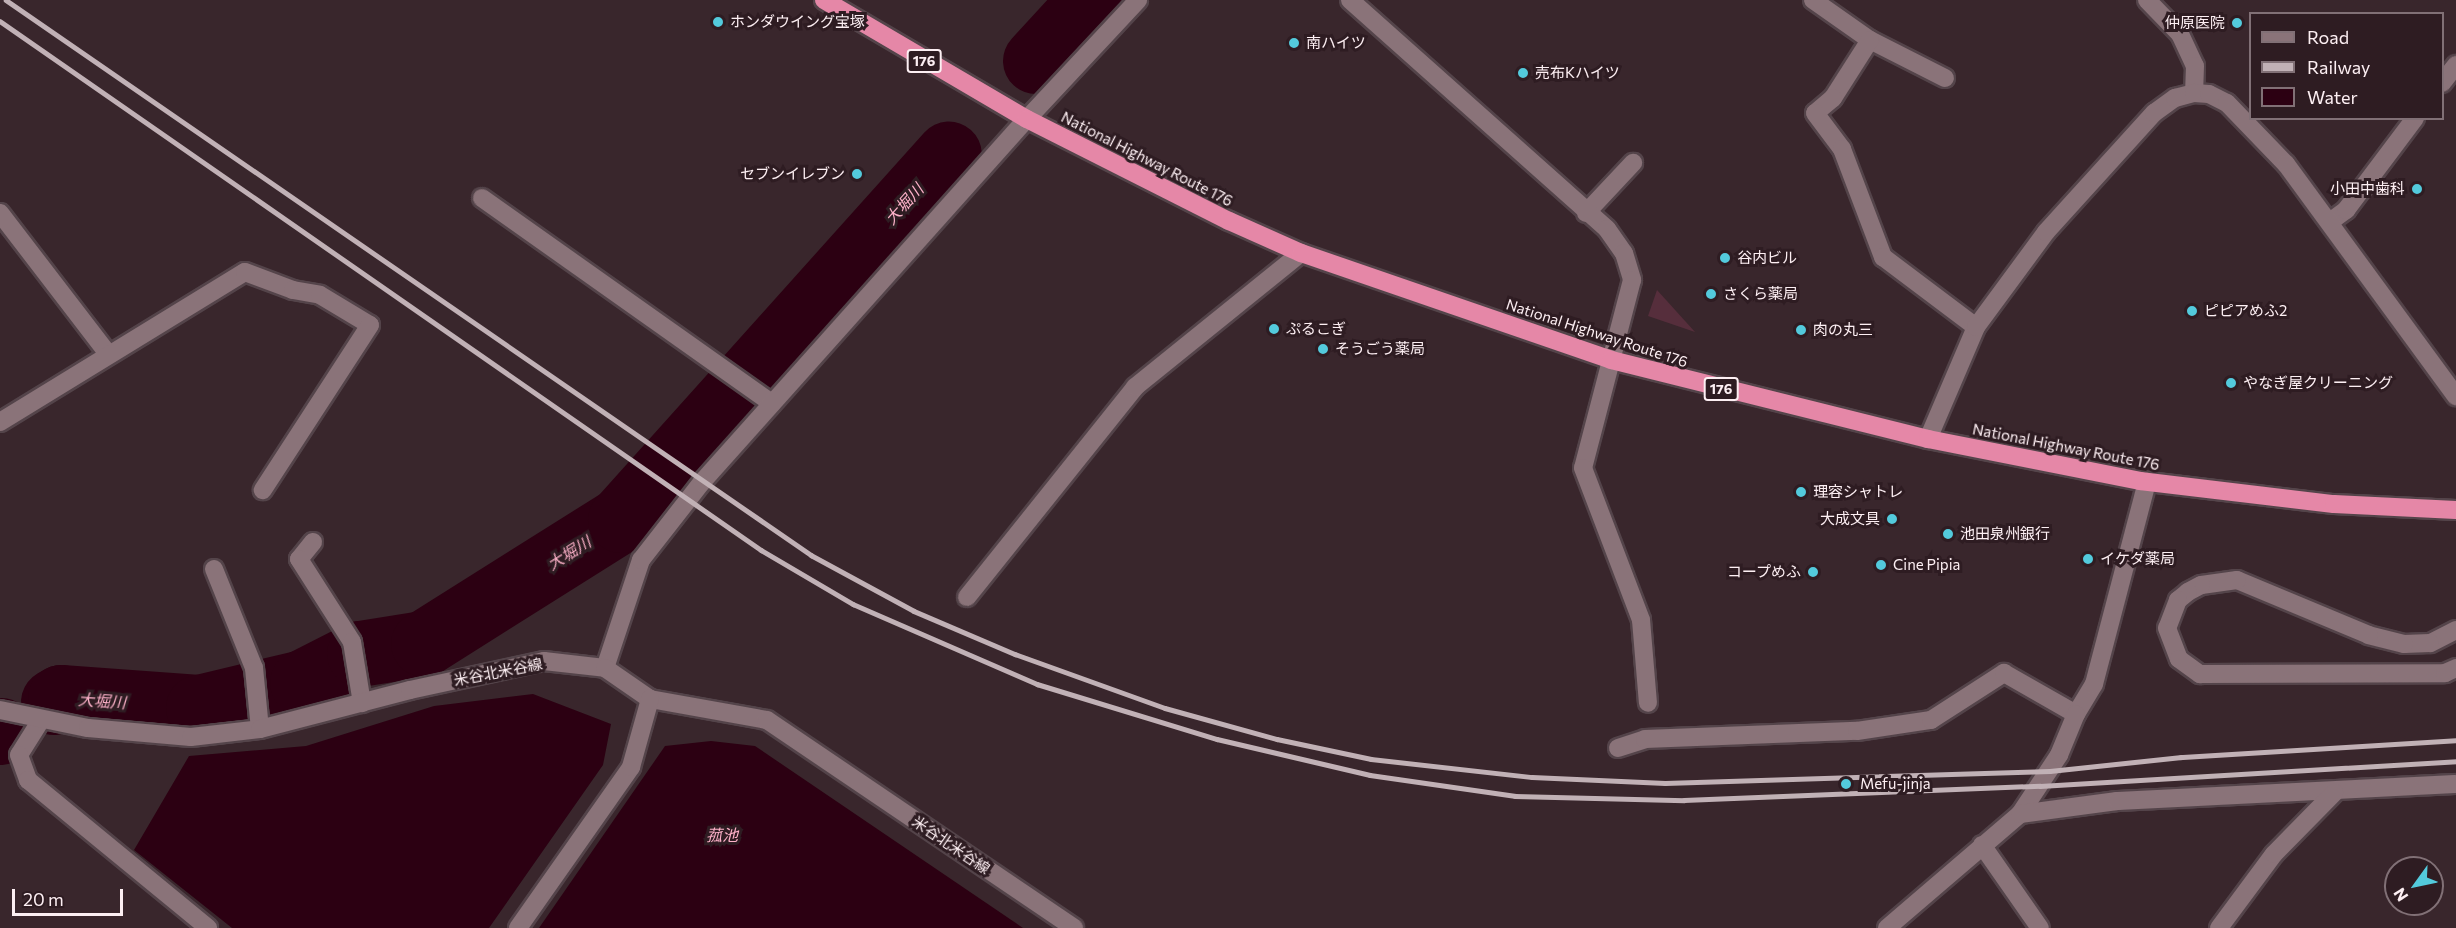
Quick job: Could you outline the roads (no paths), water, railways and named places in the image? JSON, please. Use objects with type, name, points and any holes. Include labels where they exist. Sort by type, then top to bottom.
[{"type":"highway","name":"National Highway Route 176","points":[[824,0],[1027,119],[1301,253],[1611,360],[1928,439],[2146,482],[2334,504],[2456,510]]},
{"type":"street","points":[[605,668],[641,560],[772,403],[1027,119],[1138,0]]},
{"type":"street","points":[[1350,0],[1508,138],[1586,213],[1607,229],[1624,253],[1632,280],[1583,468],[1641,620],[1648,703]]},
{"type":"street","points":[[1813,0],[1870,40],[1945,78]]},
{"type":"street","points":[[2147,0],[2180,34],[2195,66],[2194,93]]},
{"type":"street","points":[[1870,40],[1833,98],[1815,113],[1842,149],[1883,256],[1976,327]]},
{"type":"street","points":[[2444,80],[2456,65]]},
{"type":"street","points":[[1928,439],[1976,327],[2046,232],[2142,126],[2175,98],[2194,93],[2209,94],[2227,104],[2286,164],[2331,221],[2456,396]]},
{"type":"street","points":[[2331,221],[2346,210],[2414,120]]},
{"type":"street","points":[[1586,213],[1633,163]]},
{"type":"street","points":[[482,198],[772,403]]},
{"type":"street","points":[[0,213],[108,354]]},
{"type":"street","points":[[968,597],[1135,387],[1301,253]]},
{"type":"street","points":[[0,422],[245,272],[293,290],[320,295],[370,325],[263,490]]},
{"type":"street","points":[[1887,928],[2020,814],[2059,755],[2076,714],[2094,684],[2146,482]]},
{"type":"street","points":[[313,542],[299,559],[352,642],[362,703]]},
{"type":"street","points":[[214,569],[254,668],[260,729]]},
{"type":"street","points":[[2456,630],[2430,643],[2404,644],[2368,635],[2237,580],[2201,585],[2188,592],[2178,600],[2167,628],[2179,659],[2200,674],[2445,673],[2456,668]]},
{"type":"street","name":"米谷北米谷線","points":[[0,710],[41,720],[191,737],[260,729],[544,661],[605,668],[650,699],[768,720],[1074,928]]},
{"type":"street","points":[[1618,748],[1645,740],[1857,731],[1931,720],[2004,673],[2076,714]]},
{"type":"street","points":[[518,928],[631,767],[650,699]]},
{"type":"street","points":[[41,720],[19,755],[28,780],[208,928]]},
{"type":"street","points":[[2020,814],[2117,801],[2334,793],[2456,784]]},
{"type":"street","points":[[2219,928],[2274,854],[2334,793]]},
{"type":"street","points":[[1982,845],[2040,928]]},
{"type":"water","points":[[533,694],[611,724],[603,765],[489,928],[232,928],[134,850],[189,756],[306,746],[434,706]]},
{"type":"water","name":"菰池","points":[[711,741],[755,746],[1023,928],[539,928],[665,746]]},
{"type":"waterway","name":"大堀川","points":[[1036,61],[1092,0]]},
{"type":"waterway","name":"大堀川","points":[[54,702],[61,698],[199,708],[303,683],[360,654],[424,644],[621,520],[949,154]]},
{"type":"railway","points":[[6,0],[811,555],[914,611],[1015,654],[1165,708],[1277,739],[1371,759],[1532,777],[1665,783],[2050,771],[2181,757],[2456,740]]},
{"type":"railway","points":[[0,21],[761,550],[853,604],[1037,684],[1217,739],[1370,775],[1515,796],[1684,800],[2040,786],[2456,761]]},
{"type":"place","name":"ホンダウイング宝塚","points":[[718,22]]},
{"type":"place","name":"仲原医院","points":[[2237,23]]},
{"type":"place","name":"南ハイツ","points":[[1294,43]]},
{"type":"place","name":"売布Kハイツ","points":[[1523,73]]},
{"type":"place","name":"セブンイレブン","points":[[857,174]]},
{"type":"place","name":"小田中歯科","points":[[2417,189]]},
{"type":"place","name":"谷内ビル","points":[[1725,258]]},
{"type":"place","name":"さくら薬局","points":[[1711,294]]},
{"type":"place","name":"ピピアめふ2","points":[[2192,311]]},
{"type":"place","name":"ぷるこぎ","points":[[1274,329]]},
{"type":"place","name":"肉の丸三","points":[[1801,330]]},
{"type":"place","name":"そうごう薬局","points":[[1323,349]]},
{"type":"place","name":"やなぎ屋クリーニング","points":[[2231,383]]},
{"type":"place","name":"理容シャトレ","points":[[1801,492]]},
{"type":"place","name":"大成文具","points":[[1892,519]]},
{"type":"place","name":"池田泉州銀行","points":[[1948,534]]},
{"type":"place","name":"イケダ薬局","points":[[2088,559]]},
{"type":"place","name":"Cine Pipia","points":[[1881,565]]},
{"type":"place","name":"コープめふ","points":[[1813,572]]},
{"type":"place","name":"Mefu-jinja","points":[[1846,784]]}]
